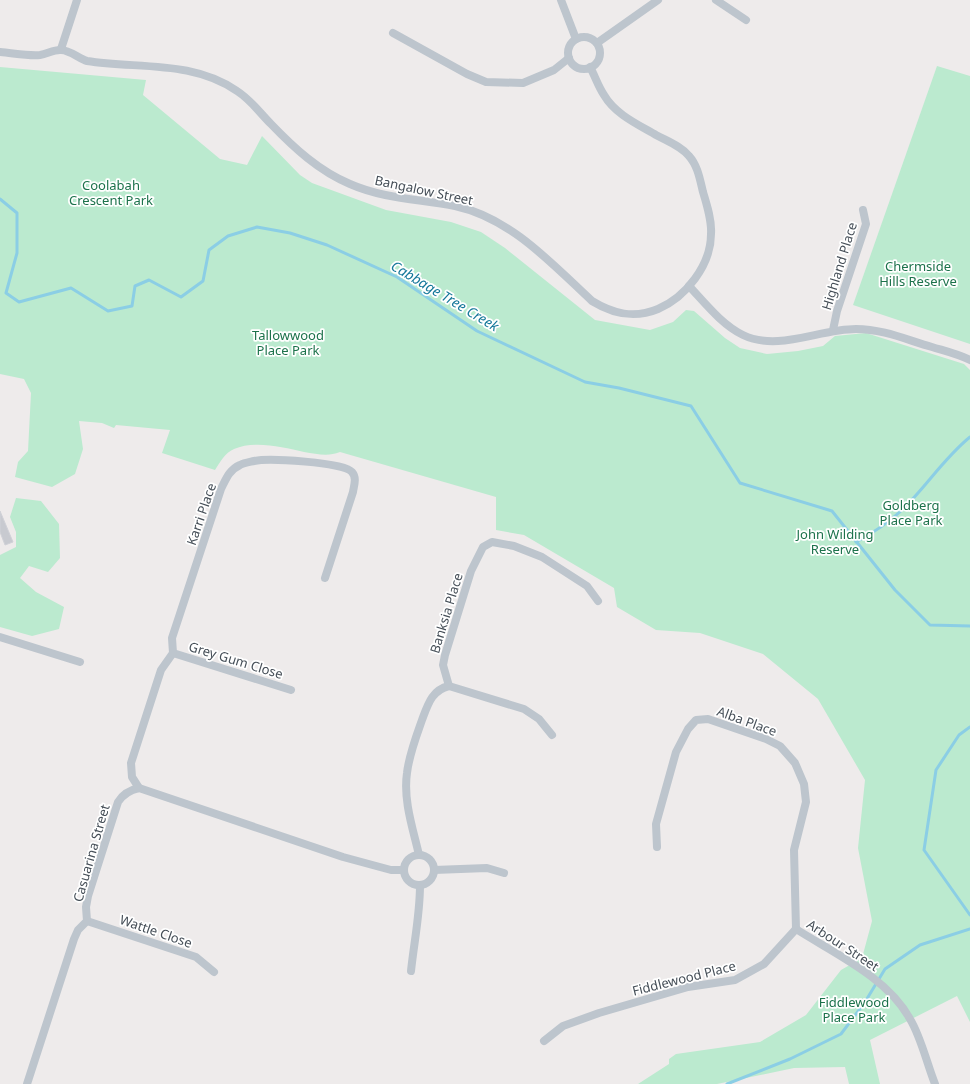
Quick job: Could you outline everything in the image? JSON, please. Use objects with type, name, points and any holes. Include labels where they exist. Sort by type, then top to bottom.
[{"type":"street","points":[[0,52],[41,55],[61,49],[77,0]]},
{"type":"street","points":[[561,0],[576,39]]},
{"type":"street","points":[[597,43],[658,0]]},
{"type":"street","points":[[716,0],[746,20]]},
{"type":"street","points":[[392,32],[467,74],[486,82],[523,83],[554,70],[569,58]]},
{"type":"street","points":[[585,37],[597,43],[600,57],[598,61],[590,67],[580,68],[575,66],[569,58],[570,47],[576,39],[585,37]]},
{"type":"street","name":"Bangalow Street","points":[[61,49],[86,60],[183,69],[218,80],[236,90],[256,106],[270,123],[314,165],[350,184],[366,190],[390,196],[456,206],[480,215],[521,238],[592,301],[612,312],[631,315],[652,312],[667,304],[689,286],[698,275],[704,262],[712,232],[706,200],[697,169],[689,156],[678,147],[629,120],[615,109],[604,96],[590,67]]},
{"type":"street","name":"Highland Place","points":[[833,330],[837,311],[866,224],[863,210]]},
{"type":"street","points":[[689,286],[732,328],[744,335],[759,340],[784,341],[833,330],[880,331],[970,360]]},
{"type":"street","name":"Karri Place","points":[[173,653],[172,638],[221,489],[229,473],[239,466],[255,460],[299,461],[338,466],[353,472],[355,480],[353,492],[325,578]]},
{"type":"street","name":"Banksia Place","points":[[449,686],[443,665],[445,655],[471,571],[483,547],[492,542],[501,542],[530,551],[587,586],[598,601]]},
{"type":"street","points":[[0,637],[80,662]]},
{"type":"street","points":[[173,653],[161,670],[131,763],[132,777],[139,788],[343,857],[391,870],[404,870]]},
{"type":"street","name":"Grey Gum Close","points":[[173,653],[291,690]]},
{"type":"street","points":[[419,855],[411,820],[407,788],[409,761],[425,712],[433,693],[440,688],[449,686],[524,708],[539,719],[552,735]]},
{"type":"street","name":"Alba Place","points":[[657,847],[656,824],[676,752],[688,729],[696,720],[708,719],[749,732],[780,746],[795,763],[804,784],[806,796],[806,802],[794,850],[796,929]]},
{"type":"street","name":"Casuarina Street","points":[[27,1084],[74,940],[78,930],[87,921],[86,907],[88,896],[118,802],[122,796],[132,789],[139,788]]},
{"type":"street","points":[[419,855],[430,859],[434,870],[431,880],[420,885],[410,882],[406,877],[404,870],[409,859],[419,855]]},
{"type":"street","points":[[434,870],[486,868],[504,873]]},
{"type":"street","points":[[411,971],[414,942],[420,913],[420,885]]},
{"type":"street","name":"Wattle Close","points":[[87,921],[196,957],[214,972]]},
{"type":"street","name":"Arbour Street","points":[[796,929],[864,970],[890,993],[910,1018],[935,1084]]},
{"type":"street","name":"Fiddlewood Place","points":[[544,1041],[563,1026],[599,1014],[688,987],[735,980],[764,964],[796,929]]},
{"type":"green space","name":"Chermside Hills Reserve","points":[[937,66],[970,76],[970,344],[853,305]]},
{"type":"green space","points":[[0,67],[146,80],[143,95],[220,159],[247,165],[262,136],[300,175],[312,183],[386,210],[451,222],[481,232],[505,248],[595,320],[650,330],[673,322],[686,310],[694,311],[725,338],[740,348],[767,354],[798,351],[823,346],[835,336],[866,333],[964,364],[970,370],[970,1022],[957,996],[870,1040],[880,1084],[849,1084],[845,1067],[794,1068],[717,1084],[638,1084],[669,1064],[669,1059],[676,1054],[760,1042],[806,1015],[841,970],[862,958],[872,921],[858,848],[865,780],[818,699],[763,654],[700,633],[656,630],[617,607],[614,588],[524,535],[496,530],[496,497],[340,452],[336,454],[322,455],[269,445],[250,445],[234,449],[223,458],[215,470],[162,453],[170,430],[116,425],[114,428],[102,423],[79,421],[83,449],[75,474],[52,487],[15,477],[18,462],[28,451],[31,393],[24,379],[0,374]]},
{"type":"green space","points":[[16,498],[41,501],[59,524],[60,558],[48,572],[29,566],[20,578],[36,592],[64,607],[59,629],[32,636],[0,627],[0,555],[16,547],[16,532],[10,517]]},
{"type":"building","points":[[0,511],[13,542],[5,545],[0,532]]},
{"type":"waterway","name":"Cabbage Tree Creek","points":[[0,199],[17,213],[17,253],[6,293],[19,302],[71,288],[108,311],[132,306],[135,286],[149,280],[181,297],[203,281],[209,250],[228,236],[257,227],[290,233],[327,245],[397,277],[477,331],[585,382],[619,388],[691,406],[740,483],[832,511],[895,590],[930,625],[970,626]]},
{"type":"waterway","points":[[856,542],[880,528],[902,510],[943,463],[970,437]]},
{"type":"waterway","name":"Cabbage Tree Creek","points":[[970,727],[959,735],[936,770],[924,850],[970,915]]},
{"type":"waterway","points":[[727,1084],[790,1059],[841,1034],[865,1002],[885,969],[920,945],[970,929]]},
{"type":"park label","name":"Coolabah Crescent Park","points":[[111,192]]},
{"type":"park label","name":"Tallowwood Place Park","points":[[288,342]]},
{"type":"park label","name":"Goldberg Place Park","points":[[911,512]]},
{"type":"park label","name":"John Wilding Reserve","points":[[835,542]]},
{"type":"park label","name":"Fiddlewood Place Park","points":[[854,1010]]}]
